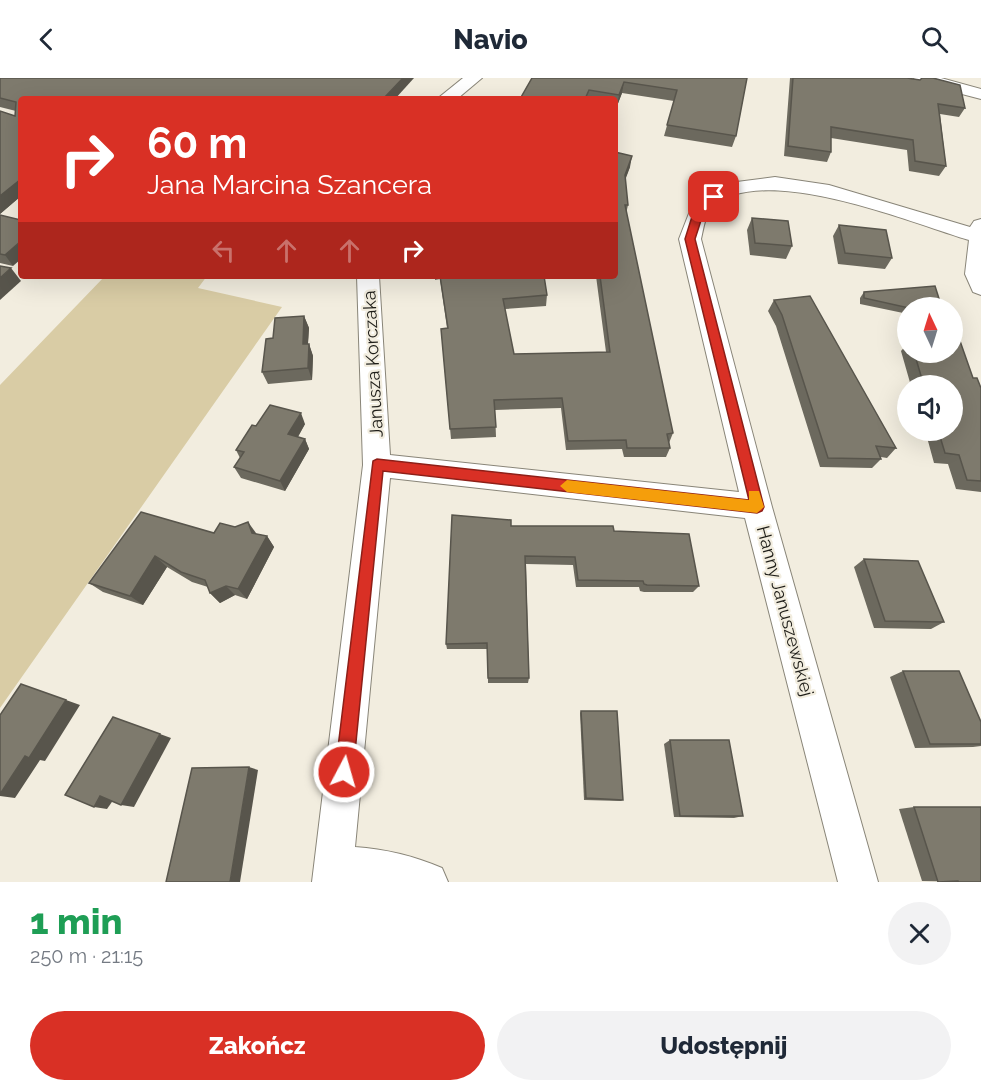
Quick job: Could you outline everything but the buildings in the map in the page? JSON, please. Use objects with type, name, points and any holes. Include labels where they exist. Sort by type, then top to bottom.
[{"type":"street","points":[[445,78],[470,81]]},
{"type":"street","points":[[922,78],[981,94]]},
{"type":"street","points":[[450,96],[470,81]]},
{"type":"street","name":"Hanny Januszewskiej","points":[[858,882],[757,507],[690,239],[700,207],[728,188],[775,183],[822,189],[980,233]]},
{"type":"street","points":[[980,233],[976,274],[981,288]]},
{"type":"street","name":"Janusza Korczaka","points":[[333,874],[377,465],[368,279]]},
{"type":"street","points":[[377,465],[757,507]]},
{"type":"street","points":[[333,874],[380,868],[428,882]]},
{"type":"shaded area","points":[[102,279],[205,279],[198,288],[282,307],[0,708],[0,385]]},
{"type":"slow traffic","points":[[567,486],[757,507],[754,495]]},
{"type":"route","points":[[344,772],[377,465],[757,507],[690,239],[700,207],[714,197]]}]
